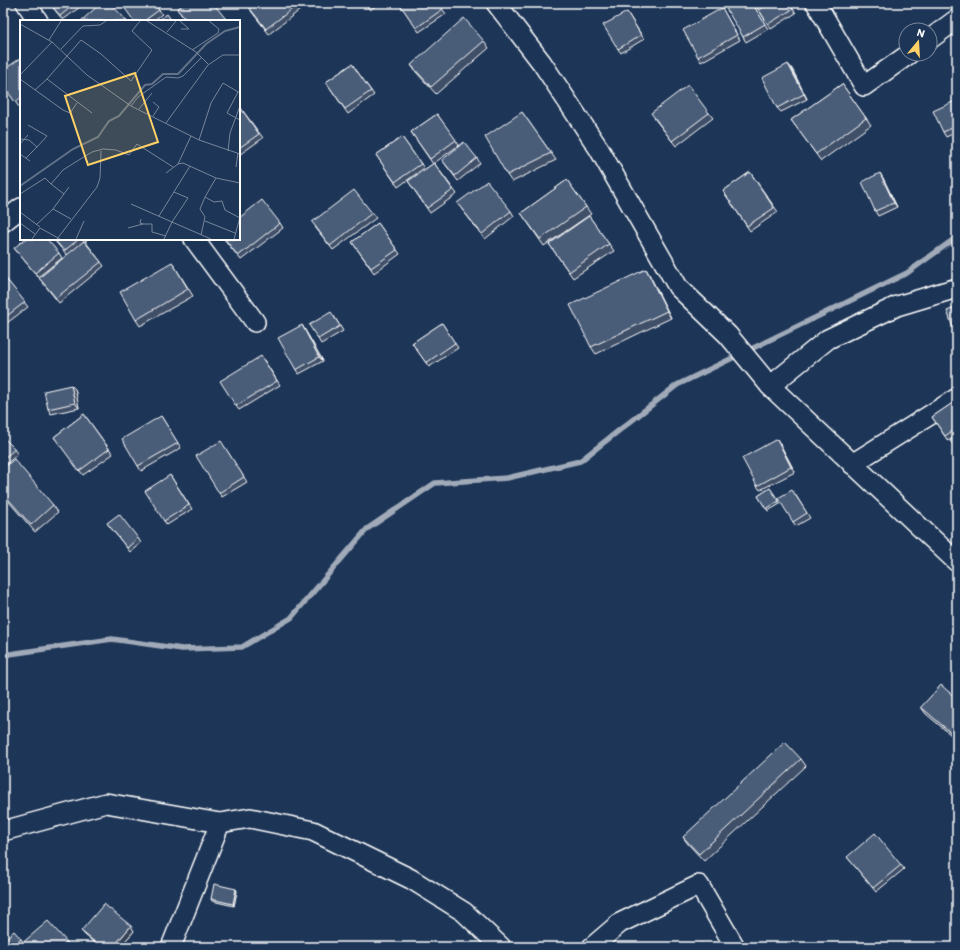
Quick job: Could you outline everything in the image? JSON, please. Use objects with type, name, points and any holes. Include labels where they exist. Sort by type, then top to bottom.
[{"type":"street","points":[[26,3],[37,20]]},
{"type":"street","points":[[496,3],[542,63],[599,149],[678,287],[728,335],[770,386],[957,562]]},
{"type":"street","points":[[816,3],[864,86],[898,62]]},
{"type":"street","points":[[938,33],[957,19]]},
{"type":"street","points":[[3,222],[20,209]]},
{"type":"street","points":[[195,240],[255,322]]},
{"type":"street","points":[[770,386],[828,339],[897,306],[957,288]]},
{"type":"street","points":[[852,464],[957,398]]},
{"type":"street","points":[[3,831],[106,803],[220,823],[250,818],[314,831],[411,879],[464,912],[501,947]]},
{"type":"street","points":[[171,947],[220,823]]},
{"type":"street","points":[[592,947],[620,924],[699,885],[735,947]]},
{"type":"building","points":[[50,3],[76,3],[60,16]]},
{"type":"building","points":[[101,3],[110,3],[126,20],[82,20]]},
{"type":"building","points":[[121,3],[154,3],[159,10],[145,20],[133,20]]},
{"type":"building","points":[[185,3],[213,3],[225,18],[223,20],[186,20],[177,9]]},
{"type":"building","points":[[252,3],[300,3],[266,29],[248,6]]},
{"type":"building","points":[[399,3],[438,3],[443,9],[416,28]]},
{"type":"building","points":[[728,3],[752,3],[765,24],[743,37],[724,5]]},
{"type":"building","points":[[754,3],[765,3],[757,8]]},
{"type":"building","points":[[770,3],[789,3],[793,9],[768,24],[759,10]]},
{"type":"building","points":[[722,8],[737,35],[698,57],[683,30]]},
{"type":"building","points":[[627,12],[641,35],[618,49],[603,25]]},
{"type":"building","points":[[167,14],[171,20],[159,20]]},
{"type":"building","points":[[464,18],[484,41],[431,87],[411,65]]},
{"type":"building","points":[[20,59],[20,99],[15,102],[3,85],[3,70]]},
{"type":"building","points":[[352,64],[371,91],[345,109],[326,82]]},
{"type":"building","points":[[788,64],[804,94],[777,108],[762,78]]},
{"type":"building","points":[[842,84],[866,118],[816,154],[791,120]]},
{"type":"building","points":[[688,85],[709,113],[672,141],[651,113]]},
{"type":"building","points":[[957,100],[957,126],[943,132],[933,111]]},
{"type":"building","points":[[240,107],[259,134],[240,147]]},
{"type":"building","points":[[522,112],[551,153],[507,175],[485,137]]},
{"type":"building","points":[[437,114],[456,140],[430,159],[411,132]]},
{"type":"building","points":[[402,137],[421,164],[395,182],[376,155]]},
{"type":"building","points":[[464,142],[477,158],[455,176],[442,160]]},
{"type":"building","points":[[434,163],[453,190],[427,208],[408,181]]},
{"type":"building","points":[[750,172],[774,208],[747,226],[723,191]]},
{"type":"building","points":[[880,173],[894,203],[875,211],[862,182]]},
{"type":"building","points":[[567,180],[586,207],[540,239],[521,213]]},
{"type":"building","points":[[487,181],[511,211],[482,234],[457,203]]},
{"type":"building","points":[[354,190],[372,213],[330,246],[312,222]]},
{"type":"building","points":[[262,200],[280,223],[238,256],[226,240],[240,240],[240,217]]},
{"type":"building","points":[[589,216],[609,244],[569,272],[549,244]]},
{"type":"building","points":[[378,223],[397,250],[371,268],[352,242]]},
{"type":"building","points":[[24,240],[48,240],[59,253],[35,273],[14,248]]},
{"type":"building","points":[[55,240],[78,240],[64,251]]},
{"type":"building","points":[[84,241],[101,262],[56,298],[39,278]]},
{"type":"building","points":[[172,262],[188,289],[136,320],[120,292]]},
{"type":"building","points":[[646,269],[667,311],[591,347],[570,305]]},
{"type":"building","points":[[3,275],[25,302],[3,319]]},
{"type":"building","points":[[957,307],[957,339],[947,311]]},
{"type":"building","points":[[331,312],[340,326],[318,339],[309,325]]},
{"type":"building","points":[[442,323],[455,343],[426,363],[412,343]]},
{"type":"building","points":[[302,325],[319,357],[296,370],[278,338]]},
{"type":"building","points":[[261,356],[277,381],[236,406],[220,381]]},
{"type":"building","points":[[71,385],[75,403],[48,409],[44,391]]},
{"type":"building","points":[[957,400],[957,428],[945,436],[932,417]]},
{"type":"building","points":[[84,414],[109,449],[79,471],[54,437]]},
{"type":"building","points":[[161,416],[178,443],[138,466],[122,439]]},
{"type":"building","points":[[957,436],[957,449],[950,441]]},
{"type":"building","points":[[3,437],[15,449],[3,459]]},
{"type":"building","points":[[777,439],[791,467],[757,486],[742,458]]},
{"type":"building","points":[[221,441],[244,477],[219,493],[196,456]]},
{"type":"building","points":[[14,459],[53,505],[31,525],[3,493],[3,469]]},
{"type":"building","points":[[170,475],[189,505],[164,521],[145,491]]},
{"type":"building","points":[[770,488],[779,501],[766,509],[758,496]]},
{"type":"building","points":[[792,490],[807,513],[793,522],[778,498]]},
{"type":"building","points":[[119,514],[138,538],[127,548],[107,523]]},
{"type":"building","points":[[941,685],[957,699],[957,738],[921,707]]},
{"type":"building","points":[[785,742],[801,759],[699,854],[683,837]]},
{"type":"building","points":[[875,833],[901,865],[873,888],[847,857]]},
{"type":"building","points":[[214,884],[236,889],[233,904],[211,899]]},
{"type":"building","points":[[104,904],[131,926],[113,947],[101,947],[81,931]]},
{"type":"building","points":[[48,921],[67,942],[61,947],[22,947],[20,945]]},
{"type":"building","points":[[14,931],[21,939],[12,947],[3,947],[3,941]]},
{"type":"building","points":[[701,943],[705,947],[696,947]]},
{"type":"waterway","points":[[3,655],[112,639],[182,649],[242,647],[291,618],[367,529],[435,483],[507,478],[580,461],[677,385],[907,273],[957,237]]}]
